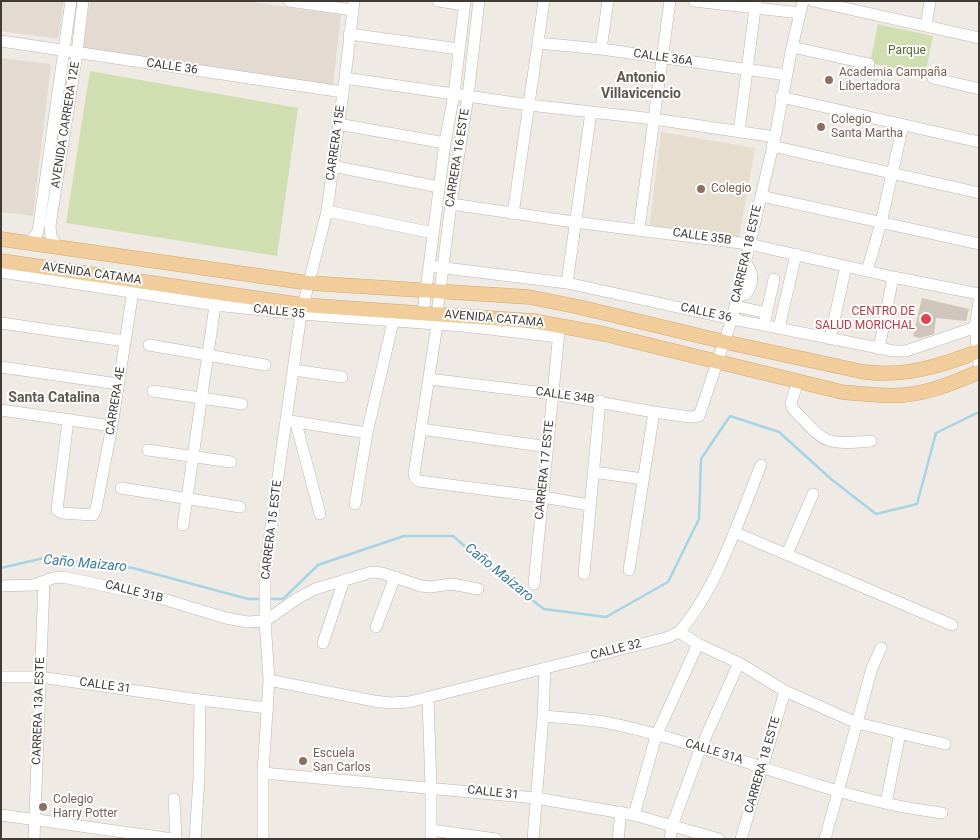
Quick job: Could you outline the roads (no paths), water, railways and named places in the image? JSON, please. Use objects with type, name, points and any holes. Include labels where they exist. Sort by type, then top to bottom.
[{"type":"main road","name":"AVENIDA CATAMA","points":[[1,239],[309,283],[529,298],[579,307],[725,342],[864,372],[903,374],[978,356]]},
{"type":"main road","name":"AVENIDA CATAMA","points":[[1,261],[134,286],[302,310],[533,321],[559,332],[604,334],[842,392],[881,396],[906,395],[946,386],[979,372]]},
{"type":"street","points":[[289,1],[353,6]]},
{"type":"street","points":[[438,1],[465,3]]},
{"type":"street","name":"CARRERA 16 ESTE","points":[[479,1],[468,96],[440,291],[432,317],[429,379],[414,474],[420,481],[543,497]]},
{"type":"street","points":[[513,214],[544,1]]},
{"type":"street","points":[[601,49],[608,1]]},
{"type":"street","points":[[639,229],[664,59],[670,1]]},
{"type":"street","points":[[694,1],[756,5],[800,13]]},
{"type":"street","name":"CARRERA 18 ESTE","points":[[699,416],[732,319],[774,142],[781,97],[803,1]]},
{"type":"street","points":[[813,1],[979,38]]},
{"type":"street","points":[[926,26],[930,1]]},
{"type":"street","name":"CARRERA 16 ESTE","points":[[432,317],[425,290],[445,143],[454,94],[465,3]]},
{"type":"street","points":[[740,132],[756,5]]},
{"type":"street","points":[[71,6],[83,7]]},
{"type":"street","name":"AVENIDA CARRERA 12E","points":[[28,242],[36,234],[39,225],[71,6]]},
{"type":"street","name":"CARRERA 15E","points":[[309,283],[326,211],[353,6]]},
{"type":"street","name":"AVENIDA CARRERA 12E","points":[[57,246],[51,236],[50,226],[83,7]]},
{"type":"street","points":[[349,34],[459,49]]},
{"type":"street","name":"CALLE 36","points":[[1,41],[342,92]]},
{"type":"street","name":"CALLE 36A","points":[[538,44],[601,49],[787,75]]},
{"type":"street","points":[[792,46],[869,64]]},
{"type":"street","points":[[345,78],[529,105],[654,119],[740,132],[892,173],[979,193]]},
{"type":"street","points":[[933,78],[979,89]]},
{"type":"street","points":[[781,97],[979,142]]},
{"type":"street","points":[[567,283],[574,222],[591,112]]},
{"type":"street","points":[[338,124],[445,143]]},
{"type":"street","points":[[867,271],[881,222],[903,125]]},
{"type":"street","points":[[332,166],[439,187]]},
{"type":"street","points":[[761,196],[979,244]]},
{"type":"street","name":"CALLE 35B","points":[[451,204],[513,214],[749,244],[893,277],[979,294]]},
{"type":"street","points":[[326,211],[433,232]]},
{"type":"street","points":[[780,328],[796,254]]},
{"type":"street","name":"CALLE 36","points":[[429,266],[567,283],[732,319],[879,348],[906,351],[977,327]]},
{"type":"street","points":[[830,339],[846,266]]},
{"type":"street","points":[[1,272],[134,286]]},
{"type":"street","points":[[879,348],[893,277]]},
{"type":"street","points":[[764,325],[774,279]]},
{"type":"street","name":"CARRERA 15 ESTE","points":[[263,839],[263,773],[269,680],[265,621],[266,569],[291,422],[294,370],[302,310],[309,283]]},
{"type":"street","name":"CARRERA 4E","points":[[68,420],[56,507],[62,513],[88,516],[96,513],[134,286]]},
{"type":"street","points":[[183,525],[216,299]]},
{"type":"street","points":[[736,301],[767,313]]},
{"type":"street","points":[[978,356],[977,327],[979,301]]},
{"type":"street","name":"CALLE 35","points":[[302,310],[393,322],[432,317]]},
{"type":"street","points":[[355,504],[367,433],[393,322]]},
{"type":"street","points":[[1,323],[125,341]]},
{"type":"street","name":"CARRERA 17 ESTE","points":[[534,584],[559,332]]},
{"type":"street","points":[[148,346],[265,364]]},
{"type":"street","points":[[1,367],[118,384]]},
{"type":"street","points":[[294,370],[342,377]]},
{"type":"street","name":"CALLE 34B","points":[[429,379],[553,394],[690,417],[699,416]]},
{"type":"street","points":[[798,381],[791,403],[793,409],[821,438],[830,442],[840,443],[871,441]]},
{"type":"street","points":[[153,391],[242,404]]},
{"type":"street","points":[[584,574],[600,401]]},
{"type":"street","points":[[1,410],[112,426]]},
{"type":"street","points":[[630,570],[654,412]]},
{"type":"street","points":[[320,514],[291,422],[367,433]]},
{"type":"street","points":[[421,430],[548,447]]},
{"type":"street","points":[[148,450],[231,462]]},
{"type":"street","points":[[761,465],[710,585],[689,621],[679,632],[698,644],[739,663],[785,691],[857,723],[945,744]]},
{"type":"street","points":[[594,472],[643,479]]},
{"type":"street","points":[[121,488],[240,507]]},
{"type":"street","points":[[787,554],[813,494]]},
{"type":"street","points":[[543,497],[589,505]]},
{"type":"street","points":[[734,532],[952,625]]},
{"type":"street","points":[[265,621],[298,598],[315,589],[372,572],[382,573],[421,586],[430,587],[452,584],[478,589]]},
{"type":"street","name":"CALLE 31B","points":[[1,586],[34,586],[52,578],[64,577],[153,596],[226,618],[247,622],[265,621]]},
{"type":"street","points":[[376,627],[395,578]]},
{"type":"street","points":[[323,643],[344,580]]},
{"type":"street","name":"CARRERA 13A ESTE","points":[[34,839],[44,582]]},
{"type":"street","name":"CALLE 32","points":[[269,680],[391,703],[428,698],[666,638],[679,632]]},
{"type":"street","points":[[634,815],[656,736],[698,644]]},
{"type":"street","points":[[825,839],[872,668],[880,648]]},
{"type":"street","points":[[670,839],[672,826],[701,747],[739,663]]},
{"type":"street","points":[[533,839],[545,668]]},
{"type":"street","name":"CALLE 31","points":[[1,677],[40,677],[268,708]]},
{"type":"street","name":"CARRERA 18 ESTE","points":[[741,839],[785,691]]},
{"type":"street","points":[[428,698],[431,835],[496,839]]},
{"type":"street","points":[[195,839],[199,779],[200,700]]},
{"type":"street","name":"CALLE 31A","points":[[543,716],[597,721],[701,747],[886,804],[942,813]]},
{"type":"street","points":[[886,804],[900,733]]},
{"type":"street","name":"CALLE 31","points":[[263,773],[536,798],[621,812],[717,839]]},
{"type":"street","points":[[1,815],[84,826],[130,836],[175,839],[174,799]]},
{"type":"street","points":[[618,839],[621,812]]},
{"type":"street","points":[[83,839],[84,826]]},
{"type":"waterway","name":"Caño Maizaro","points":[[269,599],[283,599],[318,565],[404,536],[453,536],[491,569],[544,609],[606,617],[668,582],[699,519],[701,459],[730,416],[779,432],[831,479],[876,514],[917,504],[936,433],[979,412]]},
{"type":"waterway","name":"Caño Maizaro","points":[[1,568],[44,558],[133,568],[248,599],[261,599]]},
{"type":"place","name":"Academia Campaña Libertadora","points":[[829,80]]},
{"type":"place","name":"Colegio Santa Martha","points":[[821,127]]},
{"type":"place","name":"Colegio","points":[[701,189]]},
{"type":"place","name":"CENTRO DE SALUD MORICHAL","points":[[926,319]]},
{"type":"place","name":"Escuela San Carlos","points":[[303,761]]},
{"type":"place","name":"Colegio Harry Potter","points":[[43,807]]},
{"type":"district","name":"Antonio Villavicencio","points":[[641,86]]},
{"type":"district","name":"Santa Catalina","points":[[54,398]]},
{"type":"park label","name":"Parque","points":[[907,51]]}]
